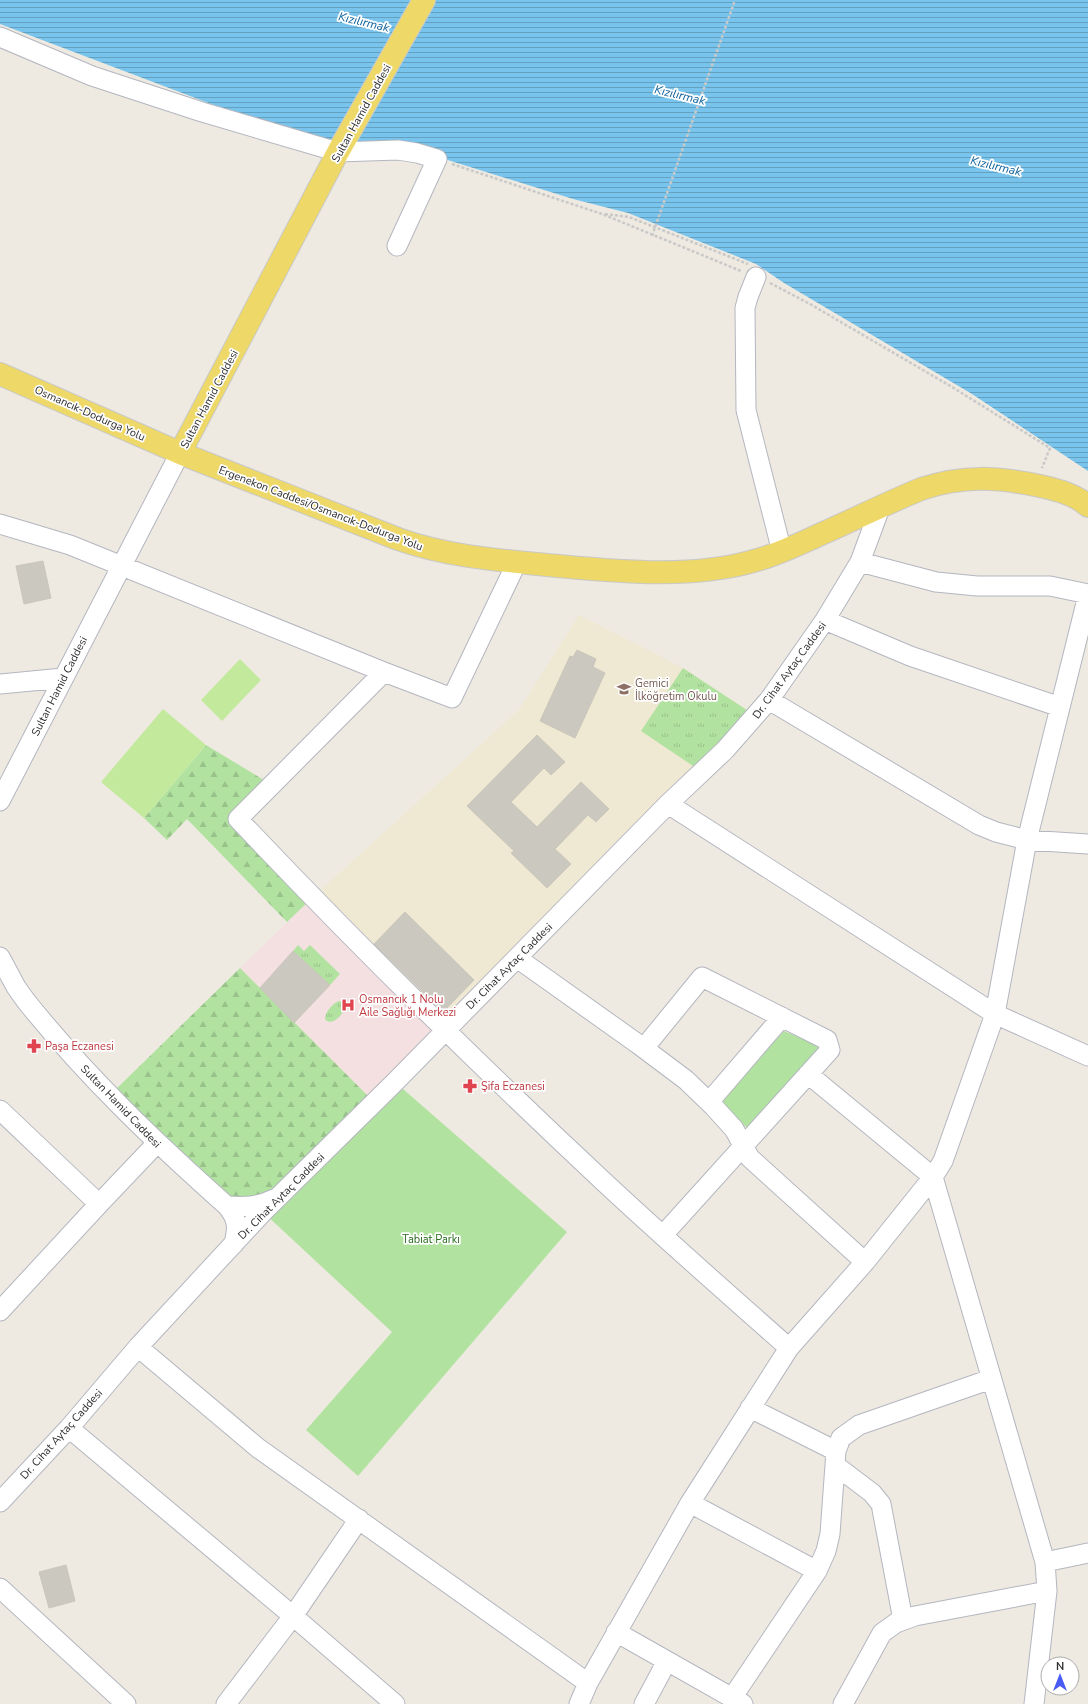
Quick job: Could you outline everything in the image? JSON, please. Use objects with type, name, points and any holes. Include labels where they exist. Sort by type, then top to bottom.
[{"type":"main road","name":"Sultan Hamid Caddesi","points":[[180,453],[338,152],[424,0]]},
{"type":"main road","name":"Osmancık-Dodurga Yolu","points":[[0,374],[180,453]]},
{"type":"main road","name":"Ergenekon Caddesi/Osmancık-Dodurga Yolu","points":[[180,453],[420,547],[471,557],[640,572],[679,572],[730,566],[756,560],[782,552],[931,485],[958,479],[983,478],[1016,481],[1057,490],[1076,497],[1088,506]]},
{"type":"street","points":[[0,37],[92,76],[202,112],[338,152],[398,150],[417,153],[437,159],[397,246]]},
{"type":"street","points":[[759,273],[748,297],[745,308],[746,410],[782,552]]},
{"type":"street","name":"Sultan Hamid Caddesi","points":[[0,801],[180,453]]},
{"type":"street","name":"Dr. Cihat Aytaç Caddesi","points":[[0,1502],[69,1428],[138,1348],[277,1198],[395,1082],[668,804],[725,750],[769,700],[826,620],[860,562],[880,508]]},
{"type":"street","points":[[0,524],[70,545],[452,698],[517,562]]},
{"type":"street","points":[[579,1704],[588,1683],[616,1632],[690,1503],[789,1348],[865,1262],[933,1177],[949,1145],[995,1014],[1026,840],[1060,707],[1082,642],[1088,594],[1050,586],[977,586],[936,582],[860,562]]},
{"type":"street","points":[[826,620],[910,656],[1060,707]]},
{"type":"street","points":[[384,672],[238,819],[312,898],[445,1030],[604,1182],[789,1348]]},
{"type":"street","points":[[0,684],[63,678]]},
{"type":"street","points":[[769,700],[963,816],[996,832],[1026,840],[1088,844]]},
{"type":"street","points":[[668,804],[995,1014],[1088,1056]]},
{"type":"street","name":"Sultan Hamid Caddesi","points":[[0,957],[16,987],[39,1018],[109,1096],[157,1143],[234,1214],[236,1222],[234,1244]]},
{"type":"street","points":[[517,958],[644,1048],[686,1080],[734,1129],[750,1158],[865,1262]]},
{"type":"street","points":[[644,1048],[702,977],[827,1040],[830,1050],[663,1235]]},
{"type":"street","points":[[709,1102],[782,1018]]},
{"type":"street","points":[[808,1074],[933,1177],[1045,1562],[1047,1591],[1034,1704]]},
{"type":"street","points":[[0,1110],[99,1204]]},
{"type":"street","points":[[3,1302],[157,1143]]},
{"type":"street","points":[[227,1206],[259,1206],[277,1198]]},
{"type":"street","points":[[138,1348],[258,1448],[588,1683]]},
{"type":"street","points":[[616,1632],[737,1701],[817,1571],[826,1552],[830,1534],[836,1458],[841,1438],[859,1425],[991,1379]]},
{"type":"street","points":[[750,1408],[836,1458],[872,1493],[881,1504],[903,1620]]},
{"type":"street","points":[[69,1428],[294,1616],[395,1704]]},
{"type":"street","points":[[690,1503],[817,1571]]},
{"type":"street","points":[[226,1704],[294,1616],[359,1519]]},
{"type":"street","points":[[1045,1562],[1088,1553]]},
{"type":"street","points":[[0,1588],[126,1704]]},
{"type":"street","points":[[843,1704],[882,1633],[896,1623],[915,1616],[1047,1591]]},
{"type":"street","points":[[644,1704],[667,1661]]},
{"type":"path","points":[[652,236],[735,0]]},
{"type":"path","points":[[437,159],[602,214],[652,236],[759,273],[780,288]]},
{"type":"path","points":[[602,214],[629,217],[759,273],[780,288],[952,387],[1050,448],[1042,466]]},
{"type":"shaded area","points":[[579,615],[683,668],[756,716],[445,1030],[312,898],[519,710]]},
{"type":"shaded area","name":"Osmancık 1 Nolu Aile Sağlığı Merkezi","points":[[312,898],[445,1030],[374,1102],[240,968]]},
{"type":"green space","points":[[240,659],[261,680],[222,721],[201,700]]},
{"type":"green space","points":[[683,668],[756,716],[702,772],[641,731]]},
{"type":"green space","points":[[163,709],[206,745],[144,818],[101,782]]},
{"type":"green space","points":[[206,745],[272,785],[238,819],[312,898],[287,922],[187,819],[167,840],[144,818]]},
{"type":"green space","points":[[298,945],[304,951],[310,945],[340,974],[330,985],[293,951]]},
{"type":"green space","points":[[240,968],[374,1102],[277,1198],[243,1207],[109,1096]]},
{"type":"green space","points":[[339,1001],[343,1002],[345,1005],[343,1012],[334,1021],[328,1021],[325,1019],[325,1016],[330,1008]]},
{"type":"green space","points":[[784,1031],[822,1047],[748,1129],[720,1101]]},
{"type":"green space","name":"Tabiat Parkı","points":[[395,1082],[567,1232],[358,1476],[306,1430],[392,1332],[263,1212]]},
{"type":"water","name":"Kızılırmak","points":[[0,0],[1088,0],[1088,471],[972,394],[784,283],[756,264],[628,213],[573,199],[438,157],[338,152],[0,24]]},
{"type":"building","points":[[43,561],[51,598],[24,604],[16,566]]},
{"type":"building","points":[[577,650],[596,659],[593,667],[605,673],[575,738],[540,721],[570,656],[573,657]]},
{"type":"building","points":[[537,735],[565,762],[551,775],[544,768],[511,802],[537,827],[581,782],[609,809],[596,822],[588,815],[555,849],[571,864],[547,888],[511,853],[514,851],[467,806]]},
{"type":"building","points":[[405,912],[474,980],[443,1012],[374,944]]},
{"type":"building","points":[[293,951],[330,985],[294,1023],[260,988]]},
{"type":"building","points":[[66,1565],[75,1601],[49,1608],[39,1572]]},
{"type":"place","name":"Gemici İlköğretim Okulu","points":[[624,689]]},
{"type":"place","name":"Osmancık 1 Nolu Aile Sağlığı Merkezi","points":[[348,1005]]},
{"type":"place","name":"Paşa Eczanesi","points":[[34,1046]]},
{"type":"place","name":"Şifa Eczanesi","points":[[470,1086]]}]
